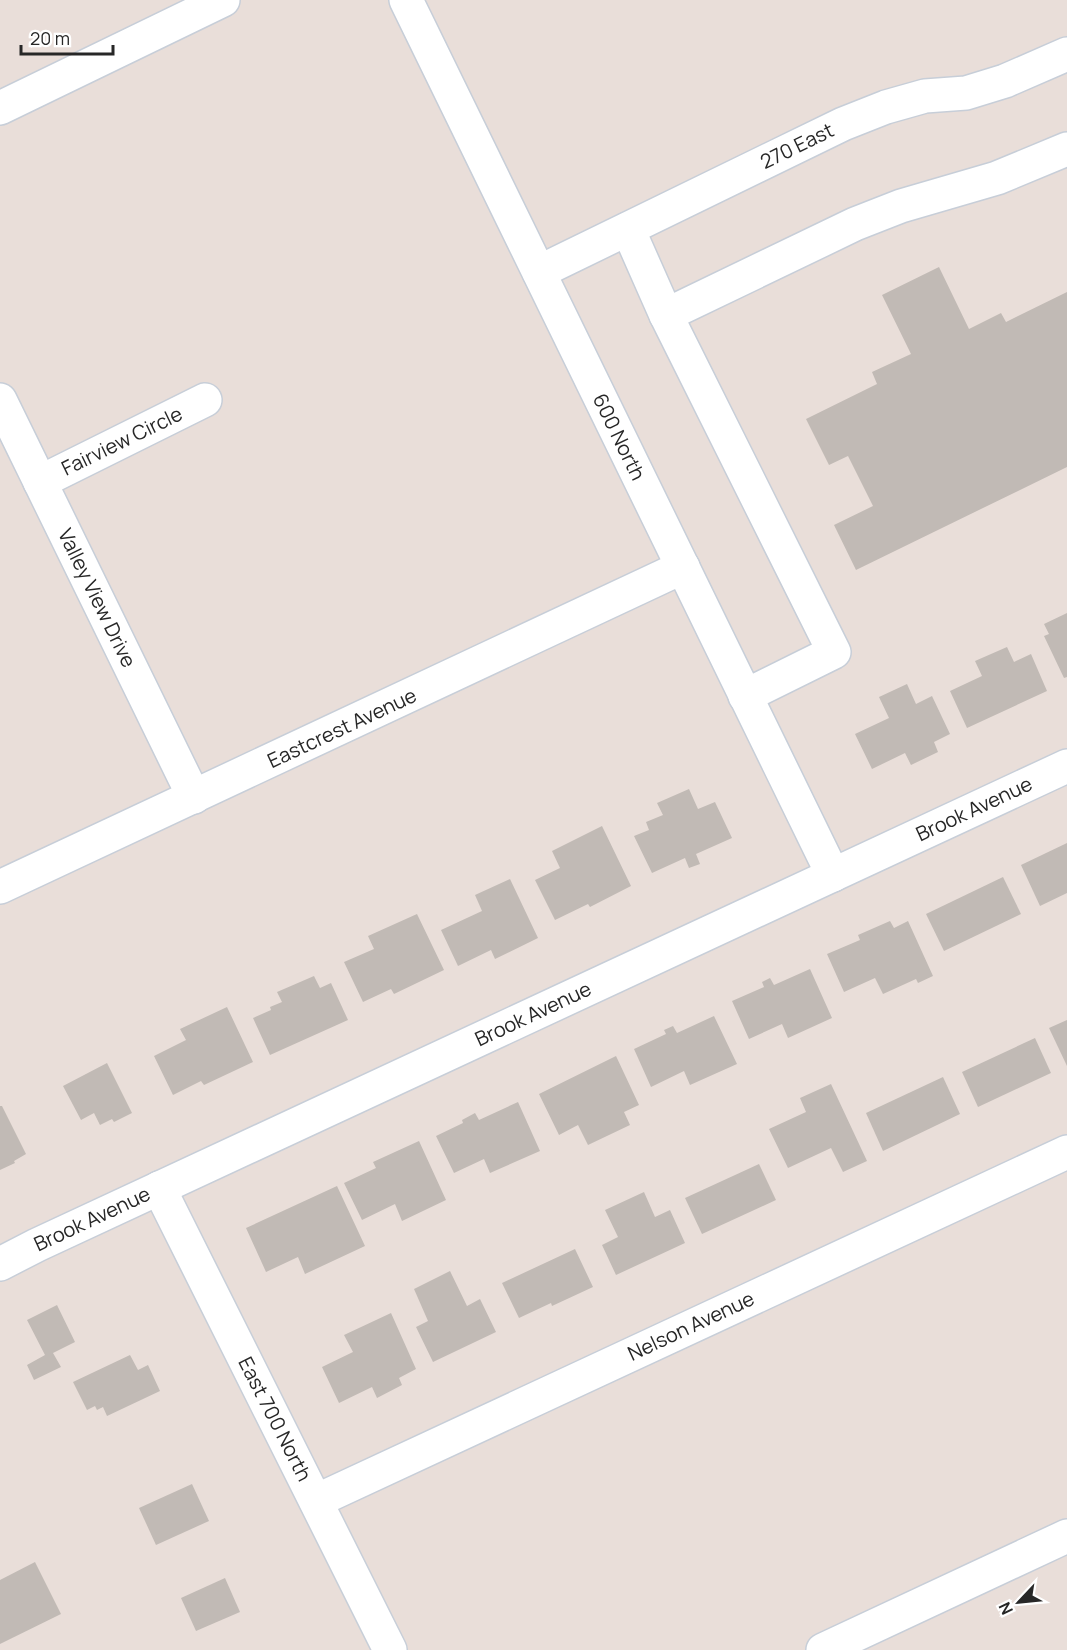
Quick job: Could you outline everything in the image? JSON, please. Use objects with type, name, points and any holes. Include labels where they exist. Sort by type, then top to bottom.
[{"type":"street","points":[[0,108],[223,0]]},
{"type":"street","name":"600 North","points":[[406,0],[833,875]]},
{"type":"street","name":"270 East","points":[[539,272],[843,124],[886,107],[925,96],[966,93],[1063,65]]},
{"type":"street","points":[[666,315],[855,224],[901,206],[997,178],[1067,149]]},
{"type":"street","points":[[628,229],[666,315],[834,652],[745,696]]},
{"type":"street","name":"Valley View Drive","points":[[0,400],[194,797]]},
{"type":"street","name":"Fairview Circle","points":[[40,482],[205,400]]},
{"type":"street","name":"Eastcrest Avenue","points":[[0,887],[683,567]]},
{"type":"street","name":"Brook Avenue","points":[[0,1264],[1067,766]]},
{"type":"street","name":"Nelson Avenue","points":[[316,1501],[1067,1152]]},
{"type":"street","name":"East 700 North","points":[[159,1188],[390,1650]]},
{"type":"street","points":[[823,1650],[1067,1536]]},
{"type":"building","points":[[939,267],[969,329],[1001,313],[1006,322],[1067,292],[1067,467],[856,570],[834,525],[873,506],[848,456],[829,465],[806,419],[877,384],[872,372],[911,354],[882,295]]},
{"type":"building","points":[[1067,613],[1067,677],[1064,678],[1044,636],[1049,634],[1044,624]]},
{"type":"building","points":[[1007,647],[1014,662],[1031,654],[1047,691],[967,728],[950,691],[982,676],[975,661]]},
{"type":"building","points":[[907,684],[916,704],[932,696],[950,734],[934,742],[938,752],[911,765],[905,753],[872,769],[855,734],[889,718],[879,697]]},
{"type":"building","points":[[689,789],[698,809],[715,802],[732,838],[696,854],[700,864],[689,868],[685,858],[652,873],[634,836],[649,830],[646,822],[663,815],[657,803]]},
{"type":"building","points":[[602,826],[631,886],[590,907],[588,904],[555,920],[535,880],[560,868],[552,851]]},
{"type":"building","points":[[1067,843],[1067,893],[1040,906],[1021,865]]},
{"type":"building","points":[[1003,877],[1021,914],[944,951],[926,914]]},
{"type":"building","points":[[510,879],[538,938],[495,959],[491,950],[458,966],[441,930],[482,911],[475,895]]},
{"type":"building","points":[[417,914],[444,970],[394,994],[391,989],[363,1002],[344,962],[374,949],[368,936]]},
{"type":"building","points":[[890,921],[894,928],[908,921],[933,976],[918,983],[916,979],[883,994],[875,978],[844,992],[827,954],[860,940],[858,935]]},
{"type":"building","points":[[810,969],[832,1018],[788,1038],[782,1024],[749,1039],[732,1001],[764,987],[762,982],[770,978],[774,985]]},
{"type":"building","points":[[314,976],[320,988],[331,983],[348,1020],[270,1055],[253,1018],[282,1002],[277,992]]},
{"type":"building","points":[[227,1007],[253,1062],[204,1085],[201,1081],[173,1095],[154,1056],[186,1040],[180,1029]]},
{"type":"building","points":[[714,1016],[737,1064],[690,1085],[684,1071],[651,1087],[634,1049],[666,1034],[664,1030],[673,1026],[677,1033]]},
{"type":"building","points":[[1067,1020],[1067,1066],[1049,1028]]},
{"type":"building","points":[[1035,1038],[1051,1073],[978,1107],[962,1072]]},
{"type":"building","points":[[616,1056],[639,1105],[624,1112],[630,1125],[588,1145],[578,1125],[559,1135],[539,1094]]},
{"type":"building","points":[[107,1063],[132,1113],[114,1122],[112,1119],[100,1125],[94,1113],[81,1120],[63,1086]]},
{"type":"building","points":[[943,1077],[960,1114],[883,1151],[866,1113]]},
{"type":"building","points":[[831,1084],[867,1161],[843,1172],[831,1148],[788,1168],[769,1129],[806,1112],[800,1098]]},
{"type":"building","points":[[518,1102],[540,1151],[490,1173],[484,1159],[454,1173],[436,1136],[463,1123],[462,1120],[475,1113],[479,1120]]},
{"type":"building","points":[[0,1106],[26,1154],[14,1161],[15,1163],[0,1170]]},
{"type":"building","points":[[419,1141],[446,1200],[402,1221],[395,1204],[362,1220],[344,1183],[376,1168],[373,1162]]},
{"type":"building","points":[[759,1164],[776,1200],[702,1234],[685,1198]]},
{"type":"building","points":[[337,1186],[365,1246],[305,1274],[298,1257],[266,1272],[246,1228]]},
{"type":"building","points":[[644,1192],[655,1217],[670,1210],[685,1243],[616,1275],[602,1245],[618,1237],[605,1210]]},
{"type":"building","points":[[575,1249],[593,1287],[519,1318],[502,1283]]},
{"type":"building","points":[[450,1271],[467,1306],[480,1299],[496,1332],[433,1362],[416,1327],[428,1321],[414,1289]]},
{"type":"building","points":[[57,1305],[75,1342],[53,1353],[61,1367],[34,1380],[27,1365],[45,1355],[27,1320]]},
{"type":"building","points":[[391,1313],[416,1369],[399,1378],[402,1385],[377,1398],[372,1387],[339,1403],[322,1367],[353,1352],[344,1335]]},
{"type":"building","points":[[130,1355],[138,1370],[148,1365],[160,1391],[107,1416],[103,1407],[97,1410],[95,1406],[87,1410],[73,1382]]},
{"type":"building","points":[[192,1484],[209,1521],[156,1545],[139,1508]]},
{"type":"building","points":[[35,1562],[61,1614],[0,1644],[0,1580]]},
{"type":"building","points":[[225,1578],[240,1612],[196,1631],[181,1598]]}]
